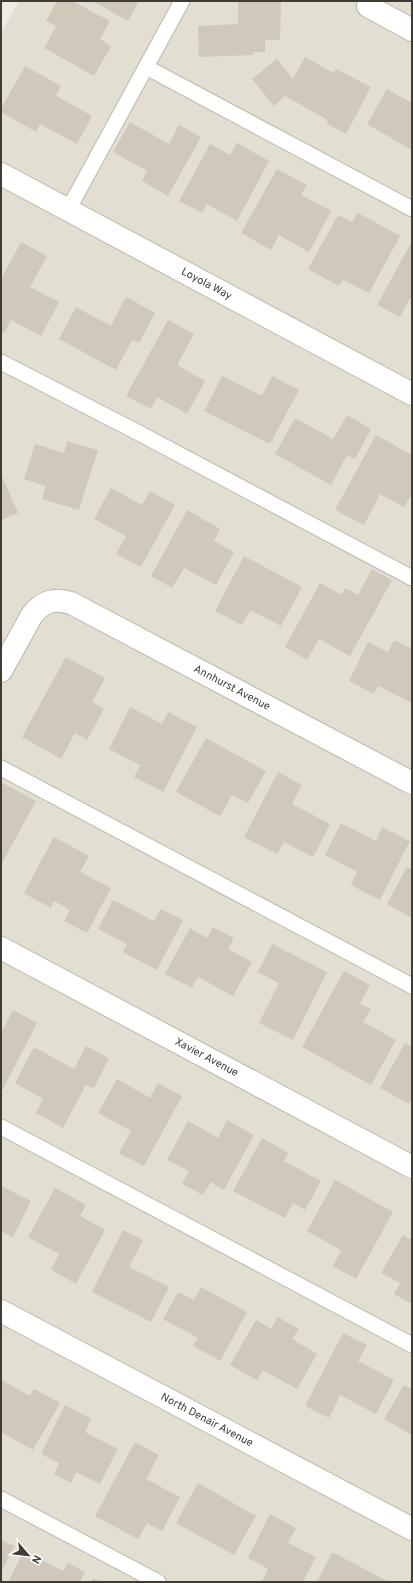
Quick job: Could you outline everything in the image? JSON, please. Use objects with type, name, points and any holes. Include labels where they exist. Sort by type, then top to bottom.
[{"type":"street","points":[[368,6],[412,30]]},
{"type":"street","name":"Loyola Way","points":[[1,174],[412,394]]},
{"type":"street","name":"Annhurst Avenue","points":[[1,671],[38,607],[49,601],[60,600],[71,603],[412,783]]},
{"type":"street","name":"Xavier Avenue","points":[[1,948],[412,1167]]},
{"type":"street","name":"North Denair Avenue","points":[[1,1311],[412,1529]]},
{"type":"lane","points":[[68,210],[182,1]]},
{"type":"lane","points":[[146,66],[412,210]]},
{"type":"lane","points":[[1,362],[137,432],[412,578]]},
{"type":"lane","points":[[1,768],[412,986]]},
{"type":"lane","points":[[1,1127],[412,1345]]},
{"type":"lane","points":[[1,1499],[158,1582]]},
{"type":"shaded area","points":[[19,1],[412,1],[412,1582],[1,1582],[1,33]]},
{"type":"building","points":[[57,1],[72,1],[110,21],[100,39],[111,46],[94,76],[44,48],[56,26],[46,21]]},
{"type":"building","points":[[92,1],[139,1],[128,21]]},
{"type":"building","points":[[235,1],[281,1],[280,40],[265,40],[265,52],[253,52],[254,55],[199,57],[198,26],[238,24],[238,2]]},
{"type":"building","points":[[305,57],[334,73],[336,69],[371,87],[346,134],[326,123],[328,120],[285,96],[274,106],[252,79],[277,59],[293,79]]},
{"type":"building","points":[[25,66],[61,86],[56,96],[92,116],[77,144],[40,124],[36,132],[1,112],[1,109]]},
{"type":"building","points":[[387,89],[412,103],[412,150],[367,124]]},
{"type":"building","points":[[130,122],[169,144],[179,125],[201,137],[168,196],[142,181],[147,171],[113,152]]},
{"type":"building","points":[[237,143],[269,161],[237,221],[207,204],[202,213],[179,201],[210,144],[230,155]]},
{"type":"building","points":[[277,169],[307,185],[301,195],[331,211],[309,252],[279,235],[271,250],[241,233]]},
{"type":"building","points":[[358,213],[400,236],[369,293],[343,280],[339,286],[308,269],[338,215],[352,222]]},
{"type":"building","points":[[412,241],[412,299],[410,298],[400,317],[377,305]]},
{"type":"building","points":[[21,242],[47,256],[30,287],[59,302],[41,336],[11,320],[4,333],[1,332],[1,279]]},
{"type":"building","points":[[126,297],[155,313],[139,343],[132,340],[116,370],[59,339],[76,307],[111,326]]},
{"type":"building","points":[[168,320],[194,334],[177,365],[205,381],[187,414],[157,397],[151,409],[126,396]]},
{"type":"building","points":[[222,376],[262,396],[272,376],[299,390],[270,444],[204,411]]},
{"type":"building","points":[[347,415],[371,429],[355,459],[347,455],[331,485],[275,454],[295,418],[333,439]]},
{"type":"building","points":[[376,435],[412,455],[412,497],[411,496],[404,507],[380,494],[364,525],[335,510]]},
{"type":"building","points":[[67,441],[98,450],[79,510],[42,499],[46,486],[24,479],[35,444],[64,453]]},
{"type":"building","points":[[1,474],[18,513],[1,520]]},
{"type":"building","points":[[111,488],[142,505],[150,491],[175,505],[141,567],[116,554],[126,536],[94,519]]},
{"type":"building","points":[[187,510],[220,529],[214,541],[234,552],[216,585],[184,568],[172,588],[151,576]]},
{"type":"building","points":[[244,556],[302,587],[281,626],[250,610],[242,625],[215,611]]},
{"type":"building","points":[[372,569],[392,580],[350,656],[319,639],[307,660],[285,647],[320,583],[342,595],[345,588],[358,595]]},
{"type":"building","points":[[394,640],[412,649],[412,703],[378,686],[374,694],[349,681],[368,642],[388,652]]},
{"type":"building","points":[[66,657],[105,678],[92,702],[104,709],[87,740],[75,733],[61,759],[22,737]]},
{"type":"building","points":[[130,707],[162,724],[168,712],[197,727],[163,792],[134,777],[140,765],[109,749]]},
{"type":"building","points":[[206,738],[266,771],[248,803],[232,795],[220,816],[176,792]]},
{"type":"building","points":[[278,772],[302,785],[292,804],[330,824],[313,857],[284,842],[277,854],[244,837]]},
{"type":"building","points":[[1,782],[36,801],[1,865]]},
{"type":"building","points":[[341,823],[376,841],[382,827],[410,841],[380,900],[351,885],[357,872],[325,855]]},
{"type":"building","points":[[54,837],[89,856],[80,872],[111,888],[87,933],[64,921],[70,910],[54,901],[51,908],[24,893]]},
{"type":"building","points":[[407,867],[412,870],[412,918],[387,904]]},
{"type":"building","points":[[113,900],[154,921],[161,909],[183,920],[157,970],[123,952],[127,944],[98,929]]},
{"type":"building","points":[[213,927],[234,938],[228,949],[252,962],[233,996],[198,977],[192,988],[165,974],[190,928],[207,938]]},
{"type":"building","points":[[272,944],[327,972],[293,1040],[259,1023],[279,983],[258,972]]},
{"type":"building","points":[[344,971],[370,985],[360,1004],[371,1009],[363,1022],[396,1040],[371,1085],[302,1047]]},
{"type":"building","points":[[13,1010],[37,1023],[1,1093],[1,1033]]},
{"type":"building","points":[[405,1043],[412,1047],[412,1099],[409,1104],[380,1088]]},
{"type":"building","points":[[86,1046],[109,1058],[94,1089],[86,1085],[63,1128],[36,1113],[43,1099],[15,1083],[34,1047],[74,1069]]},
{"type":"building","points":[[117,1079],[150,1098],[158,1083],[182,1096],[144,1166],[119,1153],[131,1131],[98,1113]]},
{"type":"building","points":[[227,1120],[254,1135],[224,1190],[211,1182],[203,1195],[182,1184],[189,1171],[167,1160],[188,1121],[218,1138]]},
{"type":"building","points":[[262,1138],[288,1153],[284,1161],[321,1181],[305,1210],[293,1203],[285,1218],[233,1191]]},
{"type":"building","points":[[335,1180],[393,1212],[356,1279],[333,1266],[341,1250],[307,1231]]},
{"type":"building","points":[[1,1186],[31,1201],[13,1237],[1,1231]]},
{"type":"building","points":[[55,1188],[86,1205],[80,1216],[105,1230],[76,1284],[51,1270],[59,1254],[28,1237]]},
{"type":"building","points":[[123,1230],[143,1240],[129,1267],[169,1287],[151,1322],[92,1292]]},
{"type":"building","points":[[403,1235],[412,1240],[412,1304],[394,1294],[400,1283],[381,1273]]},
{"type":"building","points":[[201,1287],[247,1312],[220,1361],[193,1346],[198,1338],[163,1319],[178,1292],[194,1300]]},
{"type":"building","points":[[278,1317],[299,1329],[292,1339],[317,1354],[297,1389],[263,1370],[257,1380],[230,1365],[256,1320],[271,1329]]},
{"type":"building","points":[[343,1333],[367,1345],[358,1361],[394,1380],[376,1414],[340,1395],[329,1418],[305,1406]]},
{"type":"building","points":[[1,1380],[30,1396],[34,1389],[60,1403],[33,1450],[1,1432]]},
{"type":"building","points":[[404,1385],[412,1389],[412,1435],[384,1419]]},
{"type":"building","points":[[65,1405],[91,1419],[85,1432],[118,1449],[100,1484],[76,1472],[71,1483],[54,1474],[59,1463],[41,1454]]},
{"type":"building","points":[[135,1442],[159,1455],[146,1479],[180,1497],[162,1531],[147,1523],[138,1539],[95,1516]]},
{"type":"building","points":[[198,1483],[256,1516],[234,1555],[176,1523]]},
{"type":"building","points":[[270,1514],[296,1528],[288,1543],[316,1557],[303,1582],[262,1582],[268,1569],[248,1558]]},
{"type":"building","points":[[1,1540],[14,1546],[1,1573]]},
{"type":"building","points":[[24,1551],[63,1571],[68,1563],[85,1572],[80,1582],[8,1582]]},
{"type":"building","points":[[332,1552],[389,1582],[317,1582]]},
{"type":"building","points":[[93,1578],[101,1582],[91,1582]]}]
